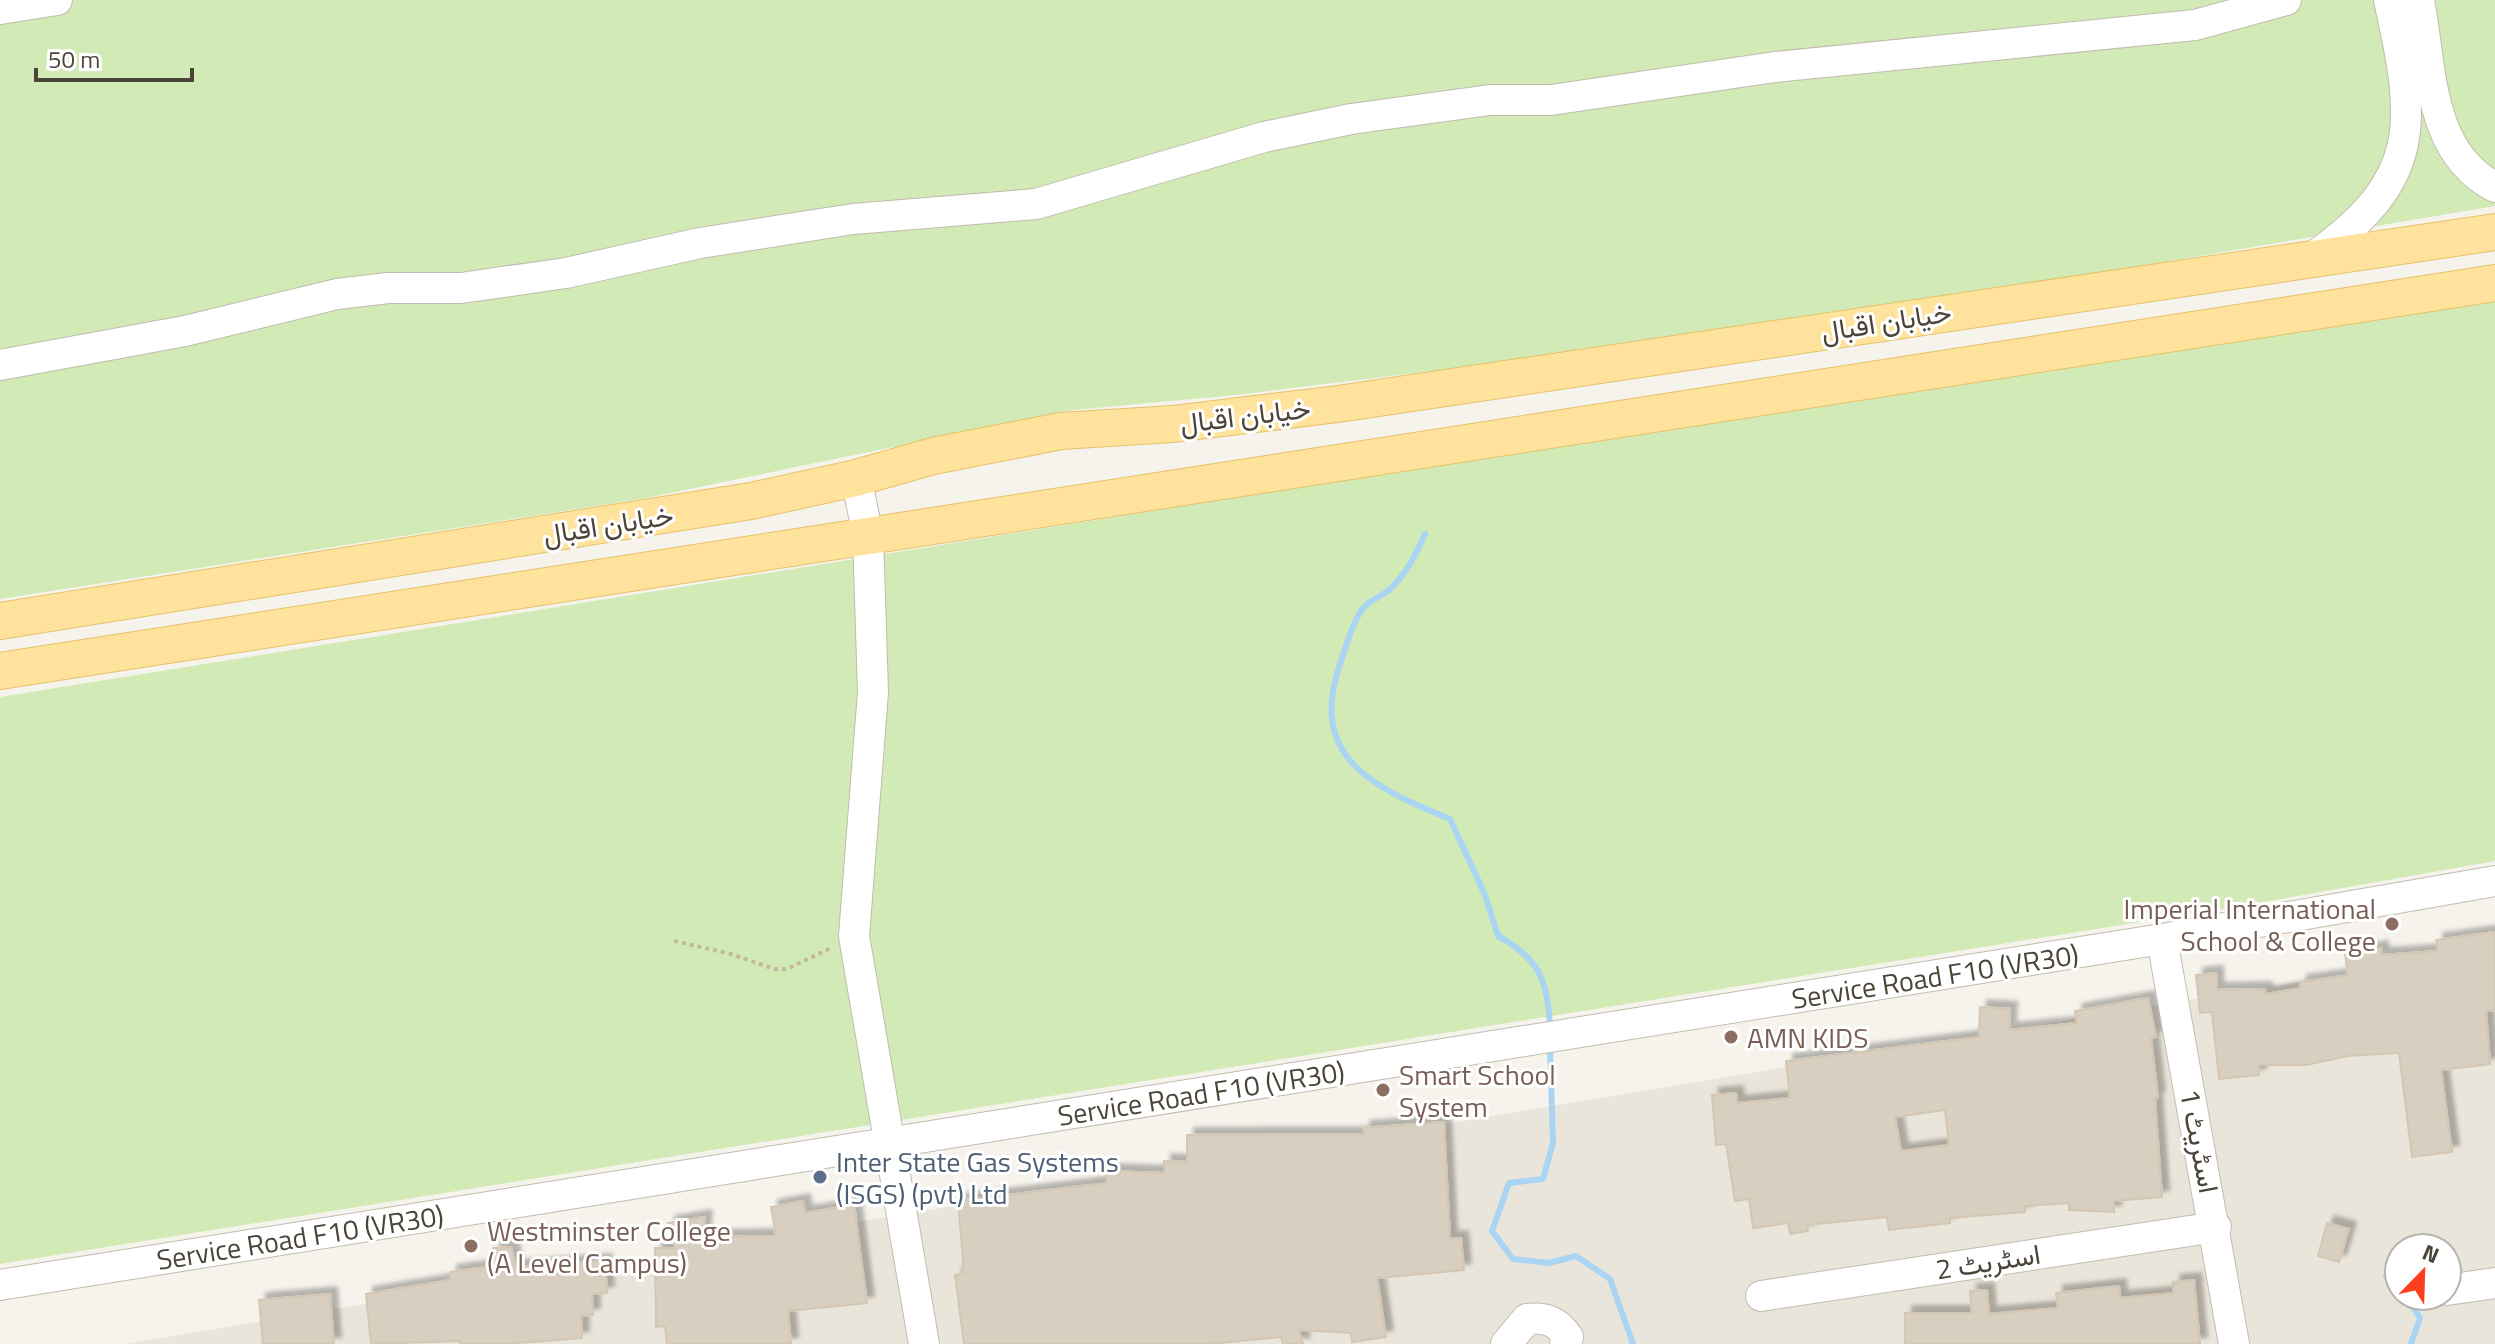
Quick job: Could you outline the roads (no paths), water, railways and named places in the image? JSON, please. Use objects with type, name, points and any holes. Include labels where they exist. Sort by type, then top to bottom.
[{"type":"main road","name":"خیابان اقبال","points":[[0,621],[751,501],[856,478],[933,456],[1061,431],[1173,424],[1338,404],[2495,232]]},
{"type":"main road","name":"خیابان اقبال","points":[[0,671],[2495,283]]},
{"type":"street","points":[[0,9],[57,0]]},
{"type":"street","points":[[0,365],[185,331],[337,294],[388,288],[476,286],[566,273],[700,243],[853,219],[1036,204],[1264,137],[1351,119],[1490,100],[1551,100],[1775,67],[2195,25],[2286,0]]},
{"type":"street","points":[[2313,257],[2359,223],[2372,208],[2404,146],[2409,109],[2389,0]]},
{"type":"street","points":[[2419,0],[2439,114],[2450,145],[2462,164],[2495,187]]},
{"type":"street","points":[[856,478],[868,535],[873,692],[854,936],[924,1344]]},
{"type":"street","name":"Service Road F10 (VR30)","points":[[0,1285],[2162,939],[2495,881]]},
{"type":"street","name":"اسٹریٹ 1","points":[[2162,939],[2216,1227],[2234,1344]]},
{"type":"street","name":"اسٹریٹ 2","points":[[1761,1296],[2216,1227]]},
{"type":"street","points":[[2463,1288],[2495,1283]]},
{"type":"street","points":[[1506,1344],[1527,1319],[1541,1317],[1560,1325],[1568,1337],[1565,1344]]},
{"type":"waterway","points":[[1425,534],[1401,578],[1367,605],[1356,619],[1332,697],[1333,724],[1341,747],[1354,766],[1397,795],[1450,819],[1485,895],[1498,936],[1524,953],[1539,973],[1547,997],[1550,1028]]},
{"type":"waterway","points":[[1550,1047],[1553,1143],[1543,1179],[1509,1183],[1492,1231],[1513,1259],[1549,1263],[1576,1256],[1610,1279],[1633,1344]]},
{"type":"waterway","points":[[2411,1344],[2420,1318],[2416,1312]]},
{"type":"place","name":"Imperial International School & College","points":[[2392,924]]},
{"type":"place","name":"AMN KIDS","points":[[1731,1037]]},
{"type":"place","name":"Smart School System","points":[[1383,1090]]},
{"type":"place","name":"Inter State Gas Systems (ISGS) (pvt) Ltd","points":[[820,1177]]},
{"type":"place","name":"Westminster College (A Level Campus)","points":[[471,1246]]}]
